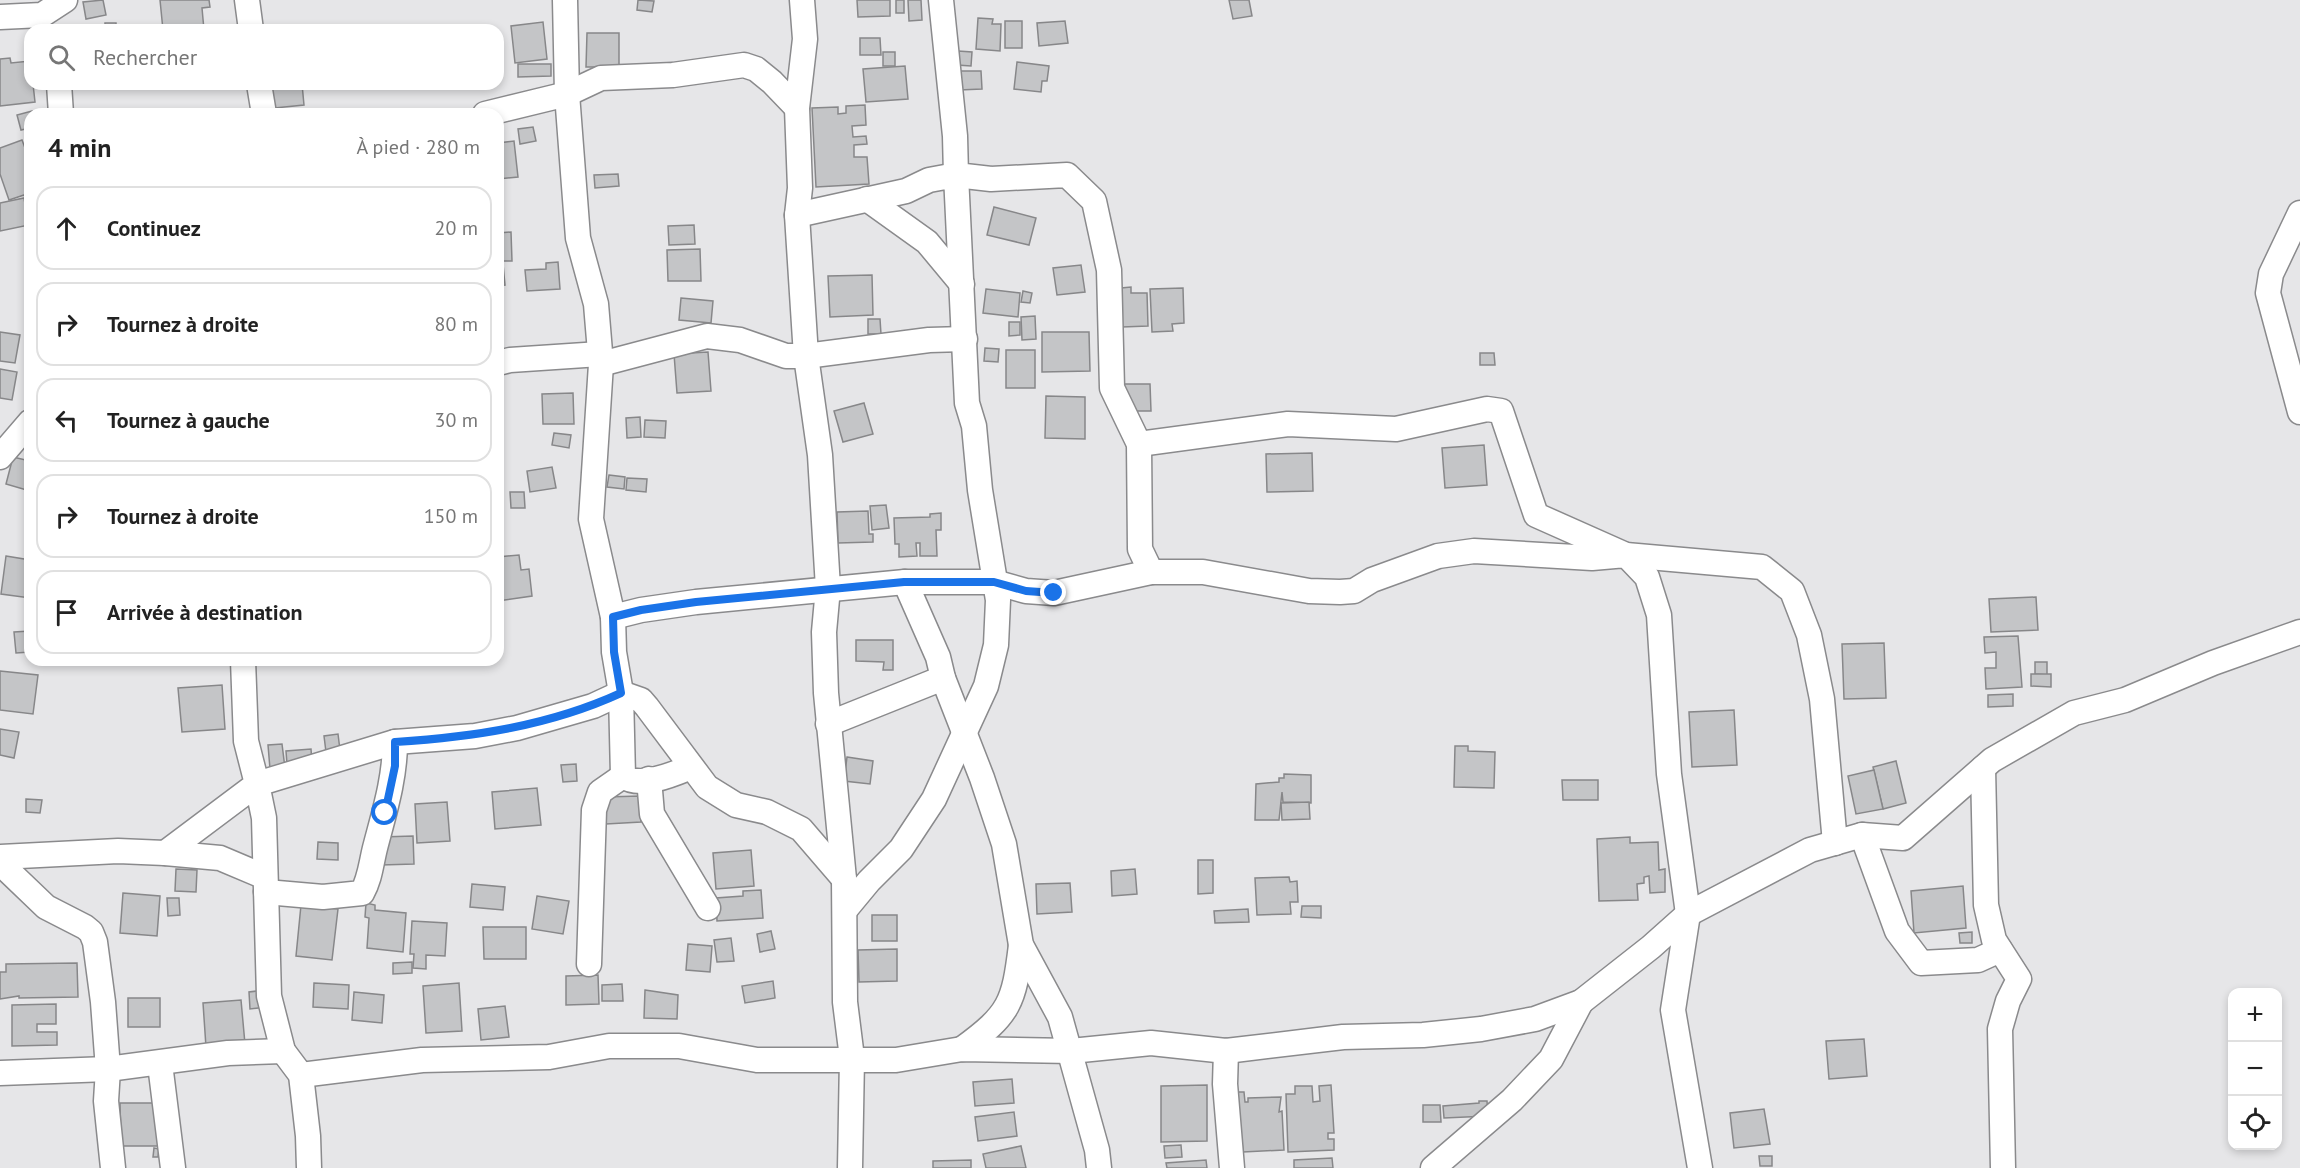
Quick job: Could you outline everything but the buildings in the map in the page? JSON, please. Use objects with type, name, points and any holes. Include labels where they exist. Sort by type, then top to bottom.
[{"type":"street","points":[[5,11],[46,22],[65,0]]},
{"type":"street","points":[[247,0],[250,24]]},
{"type":"street","points":[[565,0],[567,94],[578,238],[596,304],[601,359],[591,519],[613,617],[614,652],[621,693],[623,776]]},
{"type":"street","points":[[802,0],[805,39],[797,108],[800,188],[797,215],[806,356],[820,455],[828,588],[824,632],[828,724],[844,879],[845,1002],[852,1058],[850,1168]]},
{"type":"street","points":[[845,910],[901,849],[934,799],[964,729],[986,686],[996,645],[998,600],[974,426],[967,403],[955,136],[941,0]]},
{"type":"street","points":[[504,109],[567,94],[601,78],[673,75],[744,65],[756,69],[797,108]]},
{"type":"street","points":[[59,90],[61,108]]},
{"type":"street","points":[[260,90],[263,108]]},
{"type":"street","points":[[797,215],[956,175],[991,179],[1067,175],[1094,201],[1109,270],[1112,388],[1138,444],[1140,549],[1151,572]]},
{"type":"street","points":[[867,199],[927,242],[962,285]]},
{"type":"street","points":[[2300,213],[2271,274],[2268,293],[2300,412]]},
{"type":"street","points":[[504,362],[601,359],[707,336],[740,340],[786,356],[806,356],[929,340],[965,339]]},
{"type":"street","points":[[1138,444],[1288,424],[1396,429],[1487,409],[1501,411],[1536,515],[1626,555],[1647,576],[1659,615],[1669,774],[1688,914],[1673,1010],[1700,1168]]},
{"type":"street","points":[[0,457],[24,429]]},
{"type":"street","points":[[613,617],[652,608],[828,588],[904,582],[994,582],[1026,591],[1054,593],[1151,572],[1203,572],[1308,591],[1354,591],[1372,580],[1438,556],[1474,551],[1592,558],[1626,555],[1762,567],[1792,591],[1809,634],[1822,699],[1835,843]]},
{"type":"street","points":[[904,582],[938,657],[943,678],[964,729],[1004,844],[1021,945],[1035,975],[1060,1017],[1097,1149],[1099,1168]]},
{"type":"street","points":[[301,1075],[422,1060],[549,1057],[609,1046],[679,1046],[757,1060],[852,1058],[896,1060],[962,1049],[1071,1050],[1151,1043],[1226,1051],[1343,1037],[1423,1035],[1481,1029],[1534,1019],[1581,1002],[1651,947],[1688,914],[1810,850],[1862,835],[1903,838],[1983,768],[2074,713],[2125,700],[2213,663],[2300,632]]},
{"type":"street","points":[[243,666],[246,741],[258,783],[264,818],[269,996],[283,1051],[301,1075],[309,1168]]},
{"type":"street","points":[[828,724],[943,678]]},
{"type":"street","points":[[165,853],[258,783],[395,742],[475,736],[517,728],[593,706],[621,693],[641,700],[707,787],[736,805],[768,812],[801,829],[844,879]]},
{"type":"street","points":[[0,857],[118,851],[220,858],[266,884],[323,897],[362,893],[369,881],[385,813],[395,766],[395,742]]},
{"type":"street","points":[[623,776],[627,779],[667,777],[691,767]]},
{"type":"street","points":[[1983,768],[1986,905],[1994,940],[2019,979],[2008,1001],[2000,1029],[2003,1168]]},
{"type":"street","points":[[589,964],[594,810],[600,792],[623,776]]},
{"type":"street","points":[[649,779],[652,814],[708,908]]},
{"type":"street","points":[[1862,835],[1897,932],[1921,963],[1978,960],[2000,950]]},
{"type":"street","points":[[0,863],[46,907],[91,932],[95,942],[103,1002],[108,1069],[106,1101],[113,1168]]},
{"type":"street","points":[[962,1049],[987,1031],[1005,1012],[1012,997],[1021,945]]},
{"type":"street","points":[[1432,1168],[1512,1100],[1551,1059],[1581,1002]]},
{"type":"street","points":[[0,1073],[108,1069],[160,1064],[228,1053],[283,1051]]},
{"type":"street","points":[[1226,1051],[1225,1084],[1232,1168]]},
{"type":"street","points":[[160,1064],[173,1168]]},
{"type":"route","points":[[385,813],[395,766],[395,742],[475,736],[517,728],[593,706],[621,693],[618,664],[614,652],[613,617],[641,610],[696,602],[904,582],[994,582],[1026,591],[1054,593]]}]
